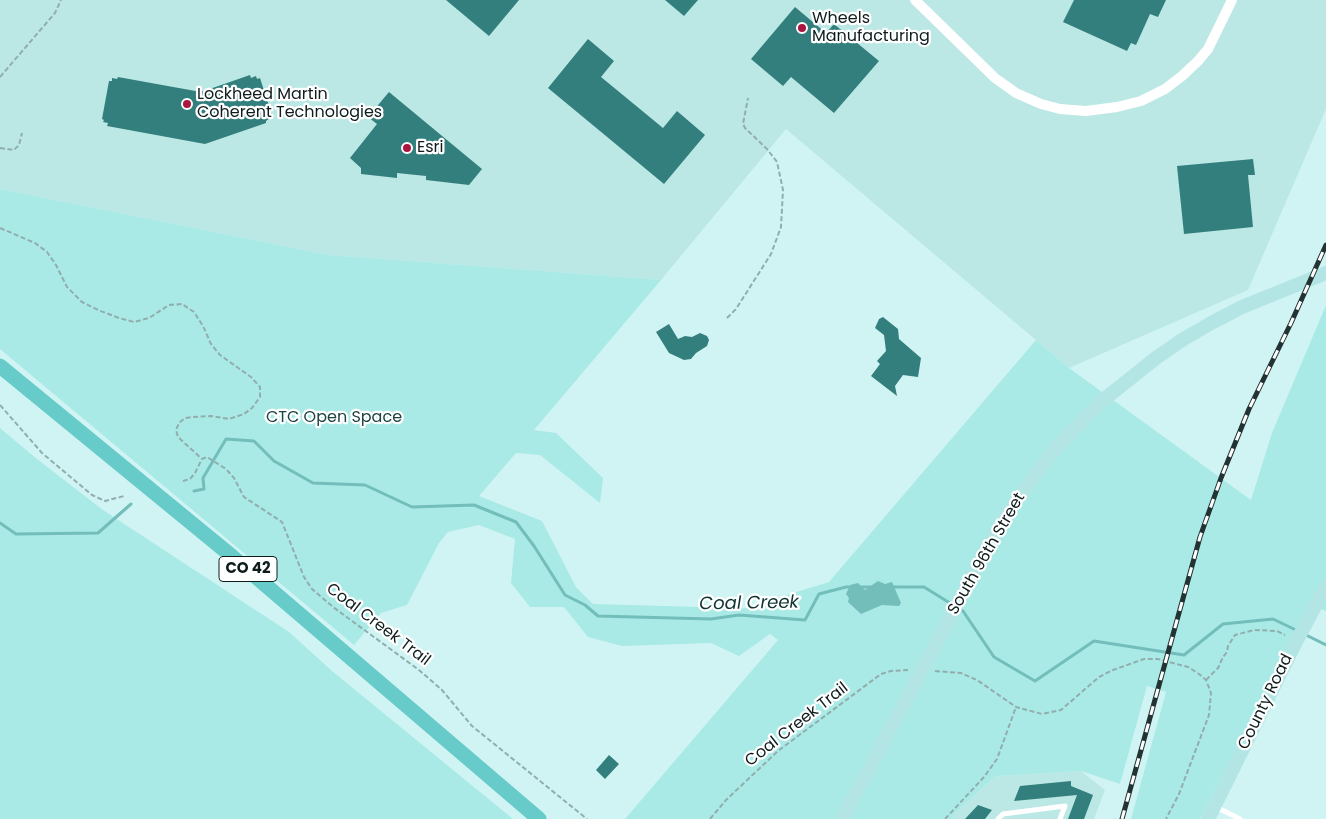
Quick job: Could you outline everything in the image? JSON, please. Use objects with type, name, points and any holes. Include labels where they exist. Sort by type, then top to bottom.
[{"type":"main road","name":"South 96th Street","points":[[842,819],[996,532],[1034,476],[1066,438],[1102,401],[1141,369],[1176,344],[1212,322],[1242,307],[1326,273]]},
{"type":"main road","name":"CO 42","points":[[0,366],[228,553],[539,819]]},
{"type":"main road","name":"County Road","points":[[1208,819],[1292,640],[1310,616],[1326,586]]},
{"type":"street","points":[[915,0],[995,78],[1016,93],[1040,104],[1060,109],[1086,111],[1118,107],[1141,101],[1165,89],[1182,76],[1208,49],[1232,0]]},
{"type":"lane","points":[[998,819],[1003,814],[1064,806],[1060,819]]},
{"type":"lane","points":[[1215,806],[1240,819]]},
{"type":"path","points":[[0,77],[55,13],[61,0]]},
{"type":"path","points":[[726,318],[736,309],[770,254],[781,227],[782,190],[777,162],[743,124],[748,98]]},
{"type":"path","points":[[0,148],[14,150],[19,145],[22,133]]},
{"type":"path","points":[[0,228],[35,243],[47,252],[67,287],[82,302],[98,310],[134,322],[149,318],[169,305],[182,304],[194,312],[211,344],[220,355],[251,376],[260,387],[260,397],[252,408],[244,414],[229,419],[211,416],[192,416],[185,418],[179,423],[176,430],[178,437],[202,459],[196,473],[190,479],[182,481]]},
{"type":"path","points":[[0,405],[42,452],[92,495],[105,501],[124,496]]},
{"type":"path","name":"Coal Creek Trail","points":[[202,459],[211,459],[226,469],[234,478],[244,497],[282,522],[304,577],[312,589],[437,685],[472,726],[587,819]]},
{"type":"path","points":[[1206,680],[1218,668],[1235,635],[1247,631],[1262,630],[1277,632],[1292,640]]},
{"type":"path","points":[[961,673],[977,680],[1016,707],[1042,714],[1061,710],[1099,678],[1113,670],[1144,660],[1158,659],[1188,667],[1206,680],[1211,693],[1209,716],[1179,794],[1166,819]]},
{"type":"path","name":"Coal Creek Trail","points":[[710,819],[726,800],[778,751],[881,674]]},
{"type":"path","points":[[944,819],[984,777],[997,759],[1016,707]]},
{"type":"shaded area","points":[[0,0],[1326,0],[1326,109],[1248,290],[1069,368],[786,129],[661,280],[329,255],[0,189]]},
{"type":"shaded area","points":[[878,581],[885,584],[892,582],[901,603],[899,606],[882,605],[861,614],[848,602],[849,598],[846,594],[850,585],[858,583],[865,590]]},
{"type":"shaded area","points":[[1081,771],[1105,790],[1094,819],[951,819],[957,811],[996,776]]},
{"type":"green space","name":"CTC Open Space","points":[[0,189],[329,255],[661,280],[534,430],[556,433],[603,478],[600,503],[540,455],[516,453],[479,496],[542,521],[576,587],[593,604],[772,609],[777,598],[829,582],[1036,340],[1069,368],[1251,500],[1272,433],[1326,305],[1326,611],[1309,604],[1200,819],[1131,819],[1166,692],[1147,686],[1120,784],[1081,771],[996,776],[957,811],[951,819],[625,819],[778,640],[770,634],[739,656],[711,643],[622,646],[588,637],[564,607],[530,607],[511,583],[515,539],[479,525],[448,532],[439,543],[407,605],[381,613],[354,645],[0,349]]},
{"type":"green space","points":[[0,428],[103,510],[289,632],[332,671],[513,819],[0,819]]},
{"type":"building","points":[[446,0],[519,0],[489,36]]},
{"type":"building","points":[[665,0],[698,0],[684,16]]},
{"type":"building","points":[[1074,0],[1166,0],[1158,17],[1150,14],[1136,45],[1131,43],[1127,51],[1063,22]]},
{"type":"building","points":[[795,7],[826,33],[834,24],[879,61],[834,113],[791,77],[783,86],[751,59]]},
{"type":"building","points":[[588,39],[614,61],[601,77],[663,128],[677,111],[705,135],[664,184],[548,88]]},
{"type":"building","name":"Lockheed Martin Coherent Technologies","points":[[250,75],[251,78],[256,76],[257,79],[260,78],[272,115],[269,116],[270,118],[266,123],[205,144],[107,126],[108,123],[103,122],[104,120],[102,119],[109,81],[112,81],[112,78],[117,79],[118,77],[201,92]]},
{"type":"building","name":"Esri","points":[[389,92],[482,169],[469,185],[426,180],[426,176],[397,173],[397,178],[361,174],[361,168],[350,158],[377,124],[368,117]]},
{"type":"building","points":[[1253,159],[1255,175],[1248,175],[1253,227],[1184,234],[1177,166]]},
{"type":"building","points":[[883,317],[898,329],[899,339],[921,358],[918,377],[903,375],[895,386],[897,396],[871,376],[880,364],[877,361],[886,351],[884,335],[875,328],[879,319]]},
{"type":"building","points":[[669,324],[678,339],[685,336],[692,337],[700,333],[707,336],[709,340],[707,346],[696,353],[691,359],[684,360],[669,353],[656,332]]},
{"type":"building","points":[[609,755],[619,764],[605,779],[596,770]]},
{"type":"building","points":[[1071,781],[1071,786],[1093,795],[1084,819],[1068,819],[1077,795],[1014,801],[1020,786]]},
{"type":"building","points":[[978,805],[992,810],[985,819],[965,819]]},
{"type":"waterway","name":"Coal Creek","points":[[194,491],[204,489],[203,478],[226,439],[254,441],[274,461],[313,483],[365,485],[412,507],[474,505],[516,522],[534,546],[565,595],[585,605],[598,616],[711,619],[739,615],[805,620],[819,594],[853,587]]},
{"type":"waterway","name":"Coal Creek","points":[[0,523],[16,534],[98,533],[131,504]]},
{"type":"waterway","name":"Coal Creek","points":[[859,587],[873,587]]},
{"type":"waterway","name":"Coal Creek","points":[[892,587],[924,587],[953,605]]},
{"type":"waterway","name":"Coal Creek","points":[[958,608],[963,611],[994,657],[1035,681],[1094,641],[1184,655],[1223,624],[1273,619],[1298,631]]},
{"type":"waterway","name":"Coal Creek","points":[[1304,634],[1326,645]]},
{"type":"railway","points":[[1122,819],[1200,537],[1249,409],[1326,245]]},
{"type":"place","name":"Wheels Manufacturing","points":[[802,28]]},
{"type":"place","name":"Lockheed Martin Coherent Technologies","points":[[187,104]]},
{"type":"place","name":"Esri","points":[[407,148]]}]
